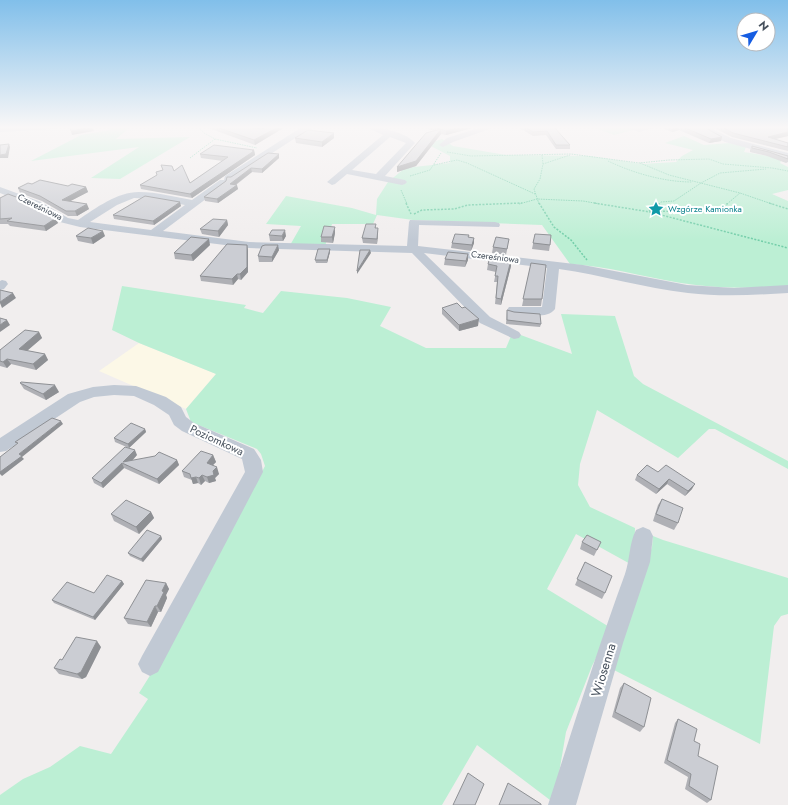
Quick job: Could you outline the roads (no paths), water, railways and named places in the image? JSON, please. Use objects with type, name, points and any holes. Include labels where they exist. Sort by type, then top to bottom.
[{"type":"street","points":[[153,233],[192,203],[249,165]]},
{"type":"street","points":[[332,182],[353,165]]},
{"type":"street","points":[[379,177],[391,165]]},
{"type":"street","points":[[345,171],[402,182]]},
{"type":"street","name":"Czereśniowa","points":[[0,190],[37,204],[64,220],[80,224],[249,246],[414,249],[456,252],[591,270],[687,289],[734,292],[788,289]]},
{"type":"street","points":[[80,224],[120,199],[134,195],[143,195],[192,203]]},
{"type":"street","points":[[495,225],[414,222],[414,249],[485,320],[514,335]]},
{"type":"street","points":[[514,310],[545,311],[548,309],[553,265]]},
{"type":"street","name":"Poziomkowa","points":[[0,446],[74,398],[93,392],[121,390],[136,391],[160,401],[175,411],[180,421],[188,427],[248,454],[252,460],[254,472],[150,664]]},
{"type":"street","name":"Wiosenna","points":[[562,805],[611,643],[640,562],[643,536]]},
{"type":"place","name":"Wzgórze Kamionka","points":[[656,209]]}]
